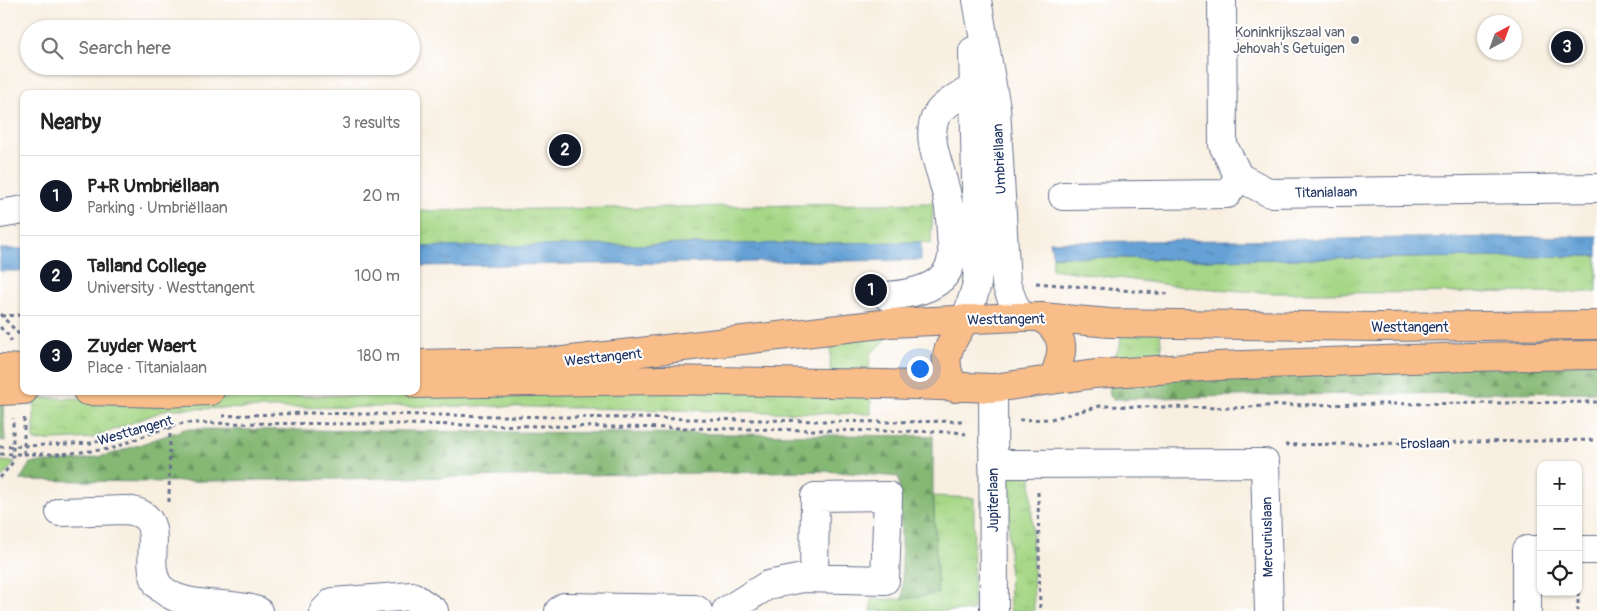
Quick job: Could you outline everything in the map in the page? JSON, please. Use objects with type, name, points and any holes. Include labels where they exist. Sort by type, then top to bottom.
[{"type":"main road","name":"Westtangent","points":[[420,364],[563,362],[880,324],[1030,317],[1110,323],[1277,326],[1597,325]]},
{"type":"main road","points":[[1030,317],[1057,332],[1060,341],[1060,363],[1052,380]]},
{"type":"main road","points":[[955,388],[948,374],[946,355],[954,336],[966,320]]},
{"type":"main road","name":"Westtangent","points":[[420,384],[665,380],[993,388],[1095,374],[1217,366],[1466,357],[1597,355]]},
{"type":"main road","points":[[0,368],[20,359]]},
{"type":"main road","name":"Westtangent","points":[[173,395],[214,404]]},
{"type":"street","name":"Umbriëllaan","points":[[966,320],[977,284],[978,264],[973,88],[974,0]]},
{"type":"street","name":"Umbriëllaan","points":[[977,0],[996,108],[1006,284],[1030,317]]},
{"type":"street","points":[[1062,196],[1227,194],[1239,177],[1223,146],[1222,0]]},
{"type":"street","points":[[887,296],[925,289],[940,280],[948,268],[952,256],[949,200],[933,146],[931,131],[935,117],[942,109],[973,88]]},
{"type":"street","name":"Titanialaan","points":[[1239,177],[1270,193],[1597,188]]},
{"type":"street","points":[[0,214],[20,211]]},
{"type":"street","name":"Jupiterlaan","points":[[993,388],[994,611]]},
{"type":"street","points":[[993,451],[1038,464],[1265,463]]},
{"type":"street","name":"Mercuriuslaan","points":[[1265,463],[1269,611]]},
{"type":"street","points":[[60,512],[134,511],[150,521],[153,531],[152,569],[158,584],[168,597],[182,606],[246,607],[258,611]]},
{"type":"street","points":[[1527,611],[1534,550]]},
{"type":"street","points":[[1582,550],[1597,550]]},
{"type":"street","points":[[726,611],[768,585],[804,578],[814,578]]},
{"type":"street","points":[[324,611],[333,602],[412,596],[434,611]]},
{"type":"street","points":[[559,611],[564,608],[698,611]]},
{"type":"path","points":[[1031,283],[1170,294]]},
{"type":"path","points":[[1,315],[20,315]]},
{"type":"path","points":[[1,315],[20,335]]},
{"type":"path","points":[[15,400],[24,454]]},
{"type":"path","points":[[0,478],[13,462],[15,400]]},
{"type":"path","points":[[1025,420],[1051,419],[1100,406],[1231,408],[1283,405],[1597,402]]},
{"type":"path","points":[[214,404],[307,413],[864,422],[961,421]]},
{"type":"path","points":[[151,526],[169,508],[170,417]]},
{"type":"path","name":"Westtangent","points":[[0,447],[93,443],[162,420]]},
{"type":"path","points":[[0,454],[61,454],[110,449],[170,426],[185,423],[402,424],[956,432],[980,437],[993,451]]},
{"type":"path","name":"Eroslaan","points":[[1265,463],[1274,445],[1597,440]]},
{"type":"path","points":[[1038,464],[1040,611]]},
{"type":"path","points":[[1578,596],[1578,611]]},
{"type":"green space","points":[[933,203],[931,244],[921,242],[420,247],[420,211]]},
{"type":"green space","points":[[1053,256],[1194,260],[1597,256],[1597,292],[1274,293],[1185,287],[1052,269]]},
{"type":"green space","points":[[890,326],[888,338],[870,354],[869,371],[830,373],[831,334]]},
{"type":"green space","points":[[1160,330],[1162,357],[1109,363],[1120,347],[1121,332]]},
{"type":"green space","points":[[1597,360],[1597,392],[1279,395],[1113,399],[1109,395],[1108,380]]},
{"type":"green space","points":[[686,388],[871,392],[871,414],[481,406],[168,409],[92,438],[34,441],[34,398],[166,399]]},
{"type":"green space","points":[[0,399],[3,399],[5,441],[0,440]]},
{"type":"green space","points":[[185,429],[933,436],[933,491],[938,594],[903,599],[899,477],[825,471],[147,482],[20,480],[30,463],[81,460],[112,454]]},
{"type":"green space","points":[[0,461],[15,462],[0,480]]},
{"type":"green space","points":[[1008,476],[1031,476],[1034,611],[1010,611]]},
{"type":"green space","points":[[933,496],[974,498],[973,611],[871,611],[871,599],[903,599],[938,594]]},
{"type":"water","points":[[1597,236],[1597,256],[1194,260],[1053,256],[1050,242]]},
{"type":"water","points":[[921,242],[921,260],[420,266],[420,247]]},
{"type":"water","points":[[0,249],[20,249],[20,271],[0,271]]},
{"type":"place","name":"Koninkrijkszaal van Jehovah's Getuigen","points":[[1355,40]]},
{"type":"place","name":"Zuyder Waert","points":[[1567,47]]},
{"type":"place","name":"Talland College","points":[[565,150]]},
{"type":"place","name":"P+R Umbriëllaan","points":[[871,290]]}]
